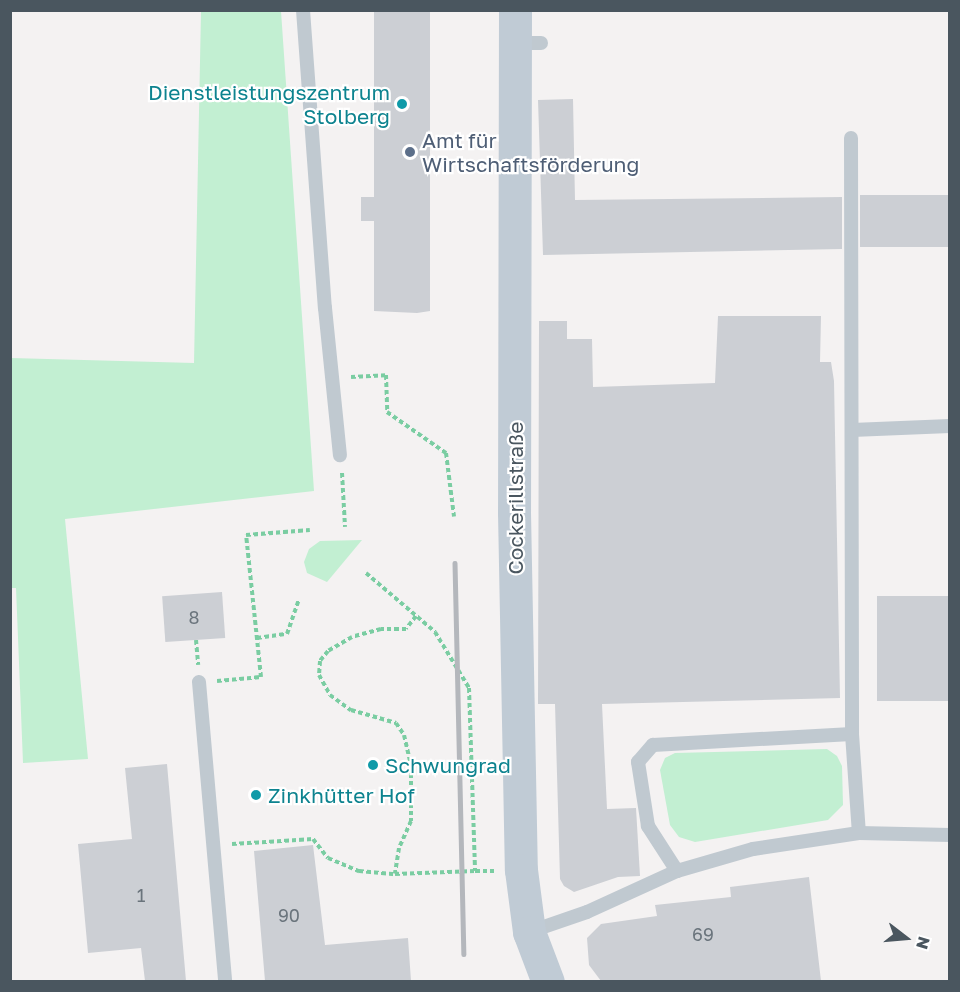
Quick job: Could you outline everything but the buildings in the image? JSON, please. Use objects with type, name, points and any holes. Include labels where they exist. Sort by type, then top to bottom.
[{"type":"main road","name":"Cockerillstraße","points":[[515,10],[528,43],[514,512],[521,870],[529,932],[548,981]]},
{"type":"lane","points":[[303,10],[340,454]]},
{"type":"lane","points":[[851,138],[852,734],[859,833]]},
{"type":"lane","points":[[852,430],[950,426]]},
{"type":"lane","points":[[199,682],[225,981]]},
{"type":"lane","points":[[677,871],[648,826],[638,762],[653,745],[852,734]]},
{"type":"lane","points":[[529,932],[587,912],[677,871],[753,849],[859,833],[950,836]]},
{"type":"path","points":[[333,379],[386,375],[387,412],[446,453],[454,516]]},
{"type":"path","points":[[342,480],[345,527]]},
{"type":"path","points":[[199,682],[261,677],[246,534],[310,530]]},
{"type":"path","points":[[366,573],[435,632],[469,688],[475,871]]},
{"type":"path","points":[[257,638],[287,634],[299,600]]},
{"type":"path","points":[[395,874],[399,848],[411,821],[411,766],[404,735],[396,723],[351,710],[330,695],[319,675],[320,661],[328,651],[352,637],[381,629],[406,629],[416,616]]},
{"type":"path","points":[[213,845],[313,839],[328,858],[359,871],[395,874],[521,870]]},
{"type":"green space","points":[[201,11],[281,11],[314,491],[65,519],[88,759],[23,763],[16,588],[10,588],[11,358],[194,363]]},
{"type":"green space","points":[[362,540],[327,582],[307,573],[304,562],[309,549],[320,541]]},
{"type":"green space","points":[[827,749],[837,756],[842,766],[843,805],[828,820],[695,842],[679,837],[670,825],[660,770],[665,758],[675,753]]},
{"type":"railway","points":[[455,563],[464,954]]},
{"type":"place","name":"Dienstleistungszentrum Stolberg","points":[[402,104]]},
{"type":"place","name":"Amt für Wirtschaftsförderung","points":[[410,152]]},
{"type":"place","name":"Schwungrad","points":[[373,765]]},
{"type":"place","name":"Zinkhütter Hof","points":[[256,795]]}]
